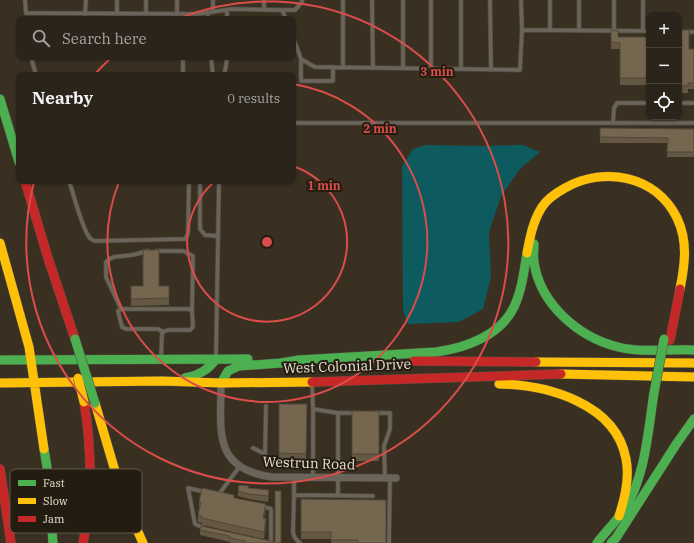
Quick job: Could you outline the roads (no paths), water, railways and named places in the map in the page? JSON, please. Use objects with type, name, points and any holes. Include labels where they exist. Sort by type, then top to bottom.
[{"type":"highway","points":[[0,99],[16,152]]},
{"type":"highway","points":[[221,383],[228,371],[239,366],[299,360],[422,353],[449,350],[475,342],[507,318],[514,308],[519,293],[529,235],[540,210],[550,198],[567,185],[587,177],[605,175],[623,176],[639,182],[657,193],[678,219],[685,243],[685,258],[639,473],[627,506],[597,543]]},
{"type":"highway","points":[[667,340],[680,256],[678,237],[666,212],[654,198],[643,190],[618,182],[596,182],[577,187],[567,192],[558,199],[544,216],[536,235],[534,246],[534,258],[537,272],[543,289],[552,302],[565,317],[577,327],[590,336],[607,344],[619,347],[642,349],[694,350]]},
{"type":"highway","points":[[26,184],[72,338],[95,403],[114,469]]},
{"type":"highway","points":[[0,243],[29,347],[47,469]]},
{"type":"highway","points":[[72,338],[90,431],[92,469]]},
{"type":"highway","points":[[162,381],[198,375],[208,369],[216,359]]},
{"type":"highway","name":"West Colonial Drive","points":[[0,360],[216,359],[694,362]]},
{"type":"highway","name":"West Colonial Drive","points":[[0,383],[162,381],[221,383],[311,382],[549,374],[694,378]]},
{"type":"highway","points":[[346,381],[396,387],[505,383],[519,384],[555,392],[572,398],[586,406],[608,424],[624,450],[628,481],[624,502],[619,516]]},
{"type":"highway","points":[[637,505],[646,473],[657,393]]},
{"type":"highway","points":[[611,543],[616,538],[694,419]]},
{"type":"highway","points":[[0,469],[11,543]]},
{"type":"highway","points":[[52,533],[53,543]]},
{"type":"highway","points":[[83,543],[85,533]]},
{"type":"highway","points":[[139,533],[143,543]]},
{"type":"street","name":"Westrun Road","points":[[221,383],[221,436],[225,447],[234,461],[246,470],[258,475],[272,477],[390,478]]},
{"type":"lane","points":[[25,0],[26,13],[86,14],[177,14],[227,10],[295,10],[302,0]]},
{"type":"lane","points":[[86,0],[86,14]]},
{"type":"lane","points":[[117,0],[117,14]]},
{"type":"lane","points":[[146,0],[146,14]]},
{"type":"lane","points":[[177,0],[177,14]]},
{"type":"lane","points":[[213,0],[213,12]]},
{"type":"lane","points":[[264,0],[264,10]]},
{"type":"lane","points":[[343,0],[343,67]]},
{"type":"lane","points":[[372,0],[373,68]]},
{"type":"lane","points":[[403,0],[403,68]]},
{"type":"lane","points":[[431,0],[432,69]]},
{"type":"lane","points":[[461,0],[462,69]]},
{"type":"lane","points":[[490,0],[491,69]]},
{"type":"lane","points":[[301,59],[314,67],[520,70],[522,30],[521,0]]},
{"type":"lane","points":[[550,0],[550,30]]},
{"type":"lane","points":[[579,0],[579,30]]},
{"type":"lane","points":[[614,0],[614,31]]},
{"type":"lane","points":[[522,30],[644,31],[643,0]]},
{"type":"lane","points":[[227,10],[227,16]]},
{"type":"lane","points":[[282,10],[285,16]]},
{"type":"lane","points":[[682,32],[694,32]]},
{"type":"lane","points":[[296,45],[301,59],[301,81],[333,81],[333,67]]},
{"type":"lane","points":[[31,60],[35,72]]},
{"type":"lane","points":[[182,60],[184,72]]},
{"type":"lane","points":[[211,60],[213,72]]},
{"type":"lane","points":[[225,72],[227,60]]},
{"type":"lane","points":[[613,123],[614,108],[617,103],[646,103]]},
{"type":"lane","points":[[682,103],[694,103]]},
{"type":"lane","points":[[296,123],[694,123]]},
{"type":"lane","points":[[70,184],[88,236],[90,239],[95,241],[186,239],[188,234],[189,184]]},
{"type":"lane","points":[[200,184],[201,232],[205,235],[218,236]]},
{"type":"lane","points":[[216,359],[219,184]]},
{"type":"lane","points":[[183,251],[193,256],[193,327],[190,330],[168,330],[163,332],[158,329],[126,329],[122,327],[118,311],[121,308],[106,277],[106,262],[113,256],[133,255],[144,252],[183,251]]},
{"type":"lane","points":[[121,308],[189,309],[192,311]]},
{"type":"lane","points":[[161,359],[163,332]]},
{"type":"lane","points":[[311,382],[313,409],[313,477]]},
{"type":"lane","points":[[253,448],[265,454],[266,406]]},
{"type":"lane","points":[[313,409],[338,413],[360,413]]},
{"type":"lane","points":[[338,413],[338,495]]},
{"type":"lane","points":[[368,413],[390,414],[390,429],[384,446],[390,478],[389,543]]},
{"type":"lane","points":[[219,494],[240,466]]},
{"type":"lane","points":[[296,477],[294,484],[293,534],[300,543]]},
{"type":"lane","points":[[208,529],[200,528],[195,524],[188,488],[226,496]]},
{"type":"lane","points":[[294,495],[373,496]]},
{"type":"lane","points":[[256,504],[271,509],[271,543]]},
{"type":"water","points":[[426,145],[523,145],[540,152],[520,169],[501,196],[489,232],[491,277],[483,309],[459,322],[408,324],[403,311],[402,166],[413,149]]}]
